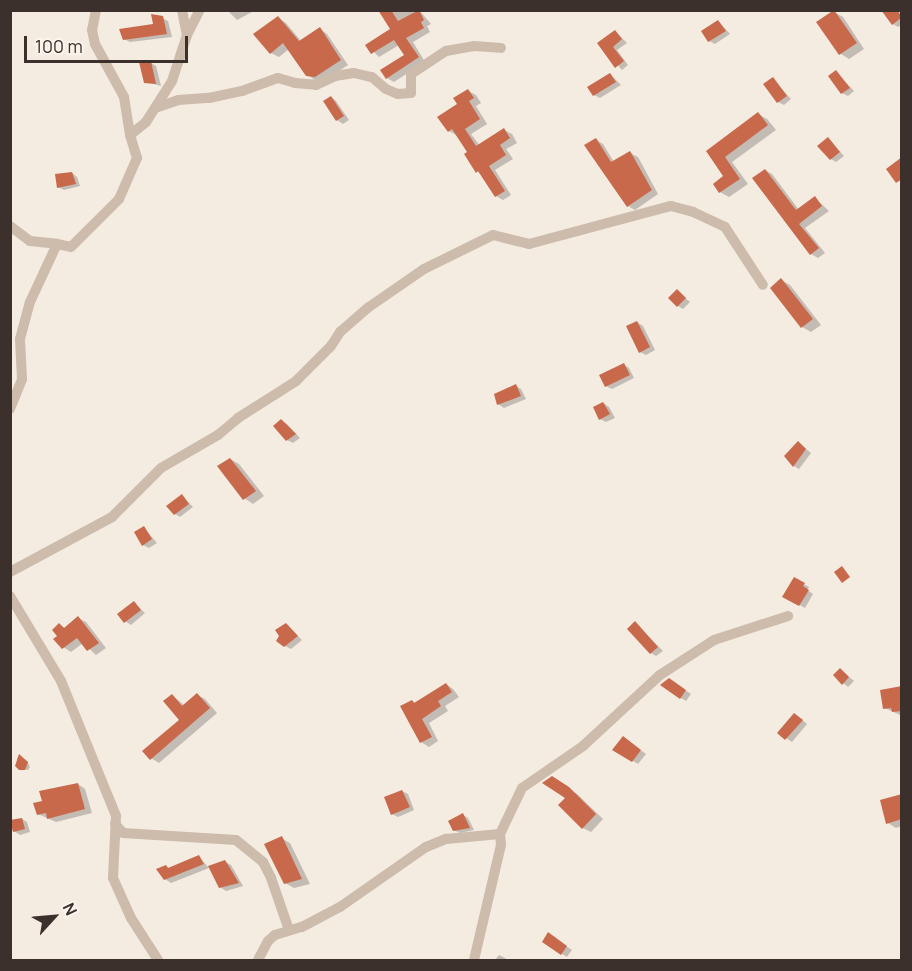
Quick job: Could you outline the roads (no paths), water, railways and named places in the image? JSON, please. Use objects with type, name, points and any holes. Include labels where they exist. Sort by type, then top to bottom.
[{"type":"street","points":[[10,226],[30,241],[71,247],[119,199],[137,158],[130,135],[124,97],[95,44],[92,30],[96,10]]},
{"type":"street","points":[[182,10],[187,35]]},
{"type":"street","points":[[130,135],[146,122],[158,106],[172,81],[187,35],[200,10]]},
{"type":"street","points":[[158,106],[178,99],[242,92],[278,78],[295,83],[316,85],[335,76],[354,73],[372,77],[386,89],[398,94],[411,93],[411,74],[446,51],[474,45],[501,48]]},
{"type":"street","points":[[10,572],[112,517],[161,468],[218,435],[238,418],[296,381],[331,346],[340,332],[369,307],[424,269],[492,235],[529,244],[671,206],[693,212],[725,227],[763,285]]},
{"type":"street","points":[[10,409],[22,379],[20,339],[30,302],[57,244]]},
{"type":"street","points":[[10,596],[61,681],[116,816],[113,878],[131,918],[158,960]]},
{"type":"street","points":[[474,960],[501,845],[500,834],[522,788],[583,746],[660,675],[714,640],[788,616]]},
{"type":"street","points":[[115,824],[123,833],[236,840],[263,862],[289,930]]},
{"type":"street","points":[[258,960],[268,941],[275,935],[302,927],[340,907],[426,847],[446,839],[500,834]]}]
